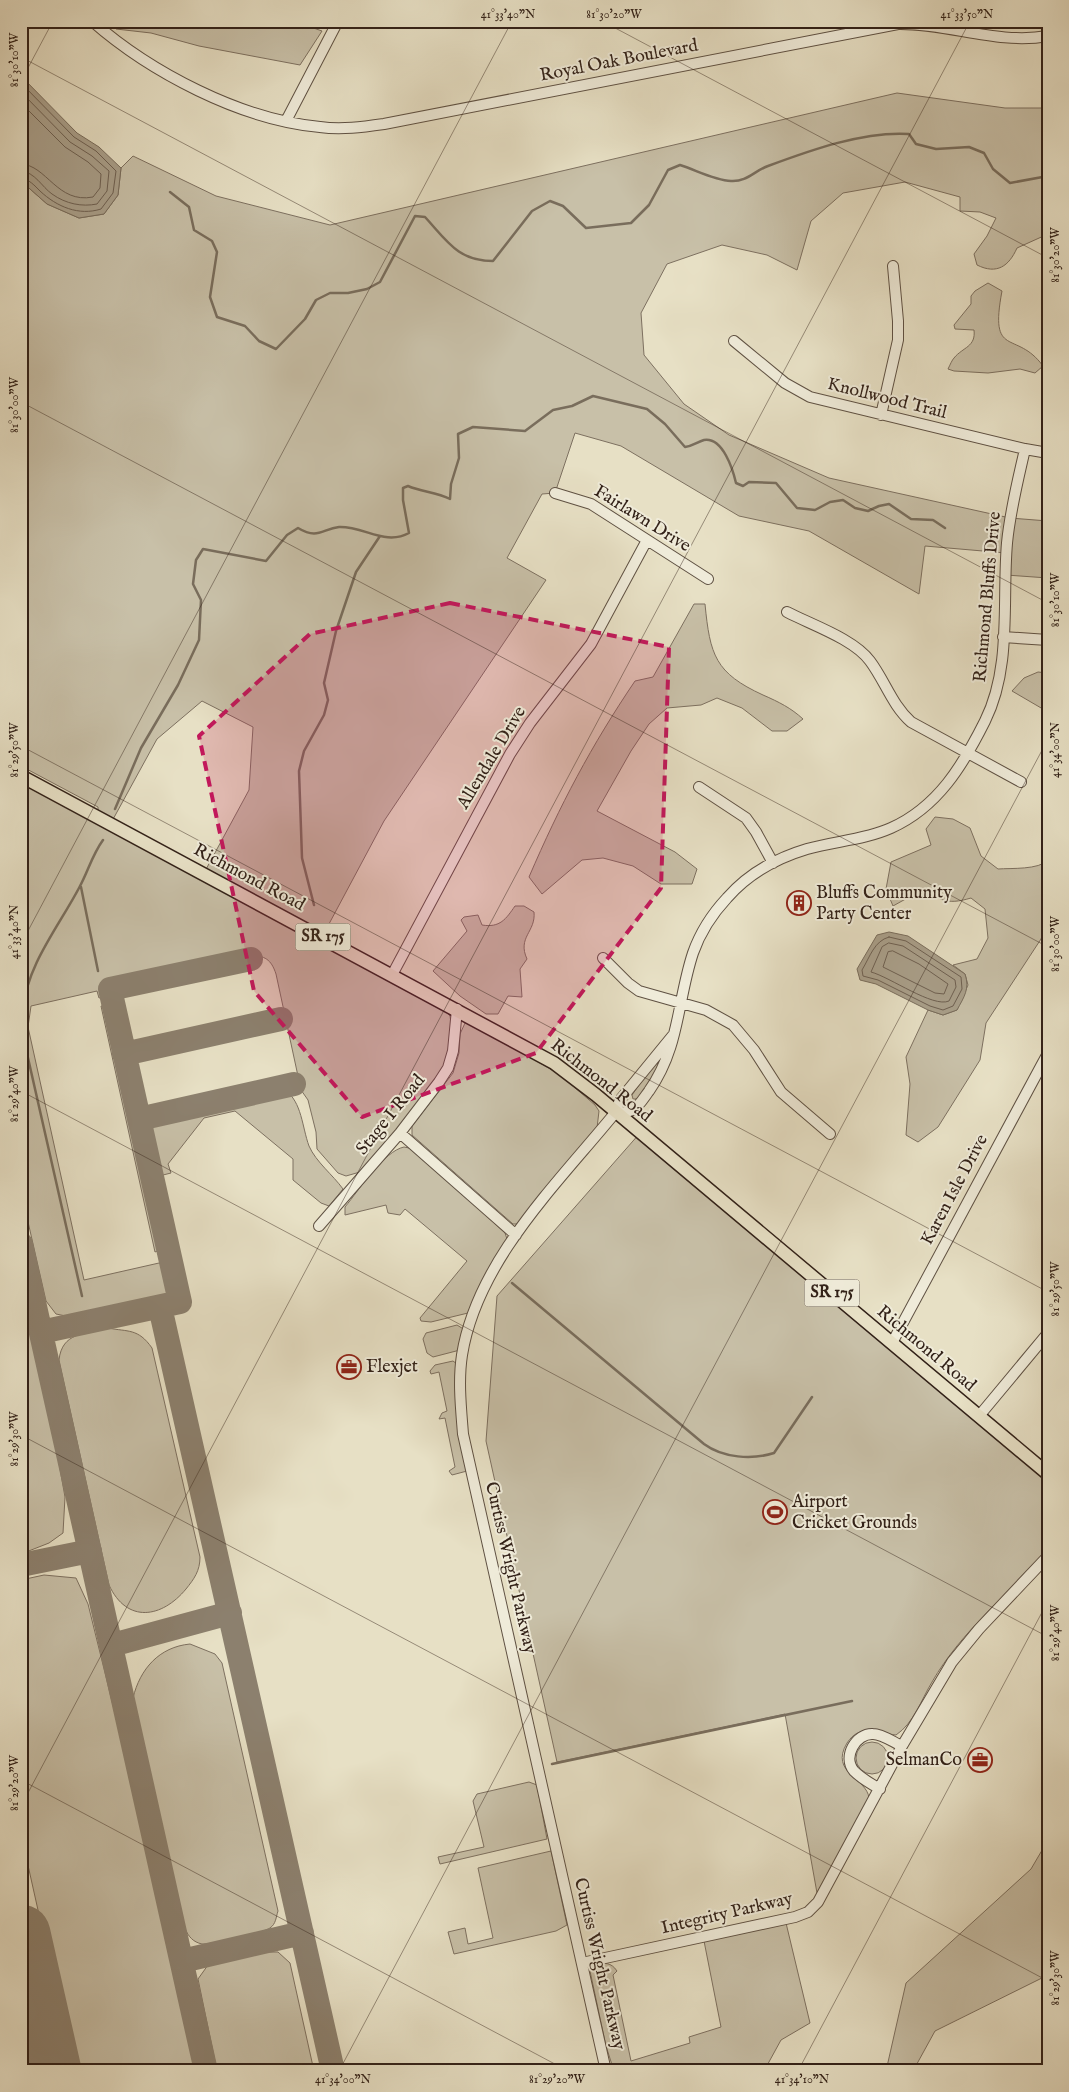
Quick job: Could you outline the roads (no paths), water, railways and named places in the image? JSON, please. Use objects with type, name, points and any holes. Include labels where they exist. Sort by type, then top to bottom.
[{"type":"main road","name":"Richmond Road","points":[[21,776],[457,1009],[554,1064],[1048,1474]]},
{"type":"street","name":"Royal Oak Boulevard","points":[[92,21],[129,50],[185,84],[235,106],[286,121],[336,128],[384,124],[898,24],[931,24],[1001,37],[1048,36]]},
{"type":"street","points":[[286,121],[338,21]]},
{"type":"street","points":[[881,415],[898,340],[893,266]]},
{"type":"street","name":"Knollwood Trail","points":[[734,342],[782,381],[801,393],[821,400],[1025,450],[1048,453]]},
{"type":"street","name":"Richmond Bluffs Drive","points":[[615,1113],[632,1111],[646,1096],[664,1068],[672,1047],[694,951],[710,921],[742,884],[773,863],[808,849],[871,835],[900,823],[920,811],[940,793],[956,774],[986,719],[998,686],[1003,637],[1009,529],[1025,450]]},
{"type":"street","name":"Fairlawn Drive","points":[[555,493],[591,504],[708,580]]},
{"type":"street","name":"Allendale Drive","points":[[392,975],[510,754],[530,723],[591,644],[647,540]]},
{"type":"street","points":[[787,612],[843,640],[863,653],[876,669],[904,716],[924,730],[1021,782]]},
{"type":"street","points":[[1003,637],[1048,640]]},
{"type":"street","points":[[699,787],[746,818],[773,863]]},
{"type":"street","points":[[603,958],[633,988],[716,1014],[733,1025],[754,1050],[781,1092],[830,1134]]},
{"type":"street","name":"Stage I Road","points":[[319,1226],[400,1132],[448,1068],[453,1051],[457,1009]]},
{"type":"street","name":"Curtiss Wright Parkway","points":[[606,2071],[463,1434],[459,1385],[462,1355],[471,1319],[488,1278],[516,1235],[615,1113],[620,1100],[674,1034]]},
{"type":"street","name":"Karen Isle Drive","points":[[892,1343],[1048,1053]]},
{"type":"street","points":[[400,1132],[516,1235]]},
{"type":"street","points":[[979,1416],[1048,1333]]},
{"type":"street","name":"Integrity Parkway","points":[[582,1963],[808,1912],[818,1902],[902,1746],[952,1662],[979,1629],[1048,1556]]},
{"type":"street","points":[[880,1789],[853,1770],[849,1759],[851,1749],[865,1735],[874,1734],[902,1746]]},
{"type":"water","points":[[21,76],[77,133],[99,147],[121,168],[118,195],[104,214],[79,218],[47,204],[21,181]]},
{"type":"water","points":[[889,932],[908,936],[965,974],[967,989],[957,1010],[943,1015],[928,1010],[876,984],[860,980],[857,969],[877,935]]},
{"type":"waterway","points":[[170,192],[189,207],[194,230],[212,241],[217,252],[210,297],[217,317],[245,326],[259,341],[276,349],[305,319],[316,300],[330,293],[348,293],[367,289],[380,282],[415,216],[425,217],[454,248],[462,253],[471,258],[493,261],[532,211],[550,201],[563,206],[586,228],[631,223],[649,205],[668,170],[680,165],[718,179],[737,181],[763,168],[802,154],[874,135],[909,134],[916,144],[936,149],[969,147],[984,153],[993,169],[1010,183],[1048,176]]},
{"type":"waterway","points":[[115,809],[141,748],[178,685],[199,640],[201,600],[193,584],[196,560],[203,549],[266,561],[287,535],[298,528],[310,533],[320,533],[339,527],[357,529],[383,537],[400,536],[409,533],[403,500],[403,488],[408,486],[450,499],[451,484],[459,458],[458,434],[473,427],[525,431],[553,410],[572,406],[593,396],[647,409],[665,424],[685,447],[704,440],[711,440],[722,449],[736,483],[743,486],[749,482],[776,483],[797,508],[815,510],[830,502],[843,500],[855,508],[868,511],[889,504],[911,519],[933,520],[945,528]]},
{"type":"waterway","points":[[314,905],[302,858],[299,771],[304,751],[324,715],[328,700],[324,683],[336,631],[356,572],[380,536]]},
{"type":"waterway","points":[[82,1296],[23,1036],[23,1012],[26,993],[37,961],[79,888],[103,840]]},
{"type":"waterway","points":[[81,887],[98,971]]},
{"type":"waterway","points":[[512,1283],[712,1449],[729,1455],[747,1457],[774,1453],[812,1397]]},
{"type":"waterway","points":[[552,1764],[852,1701]]},
{"type":"place","name":"Bluffs Community Party Center","points":[[799,903]]},
{"type":"place","name":"Flexjet","points":[[349,1367]]},
{"type":"place","name":"Airport Cricket Grounds","points":[[775,1512]]},
{"type":"place","name":"SelmanCo","points":[[980,1760]]}]
